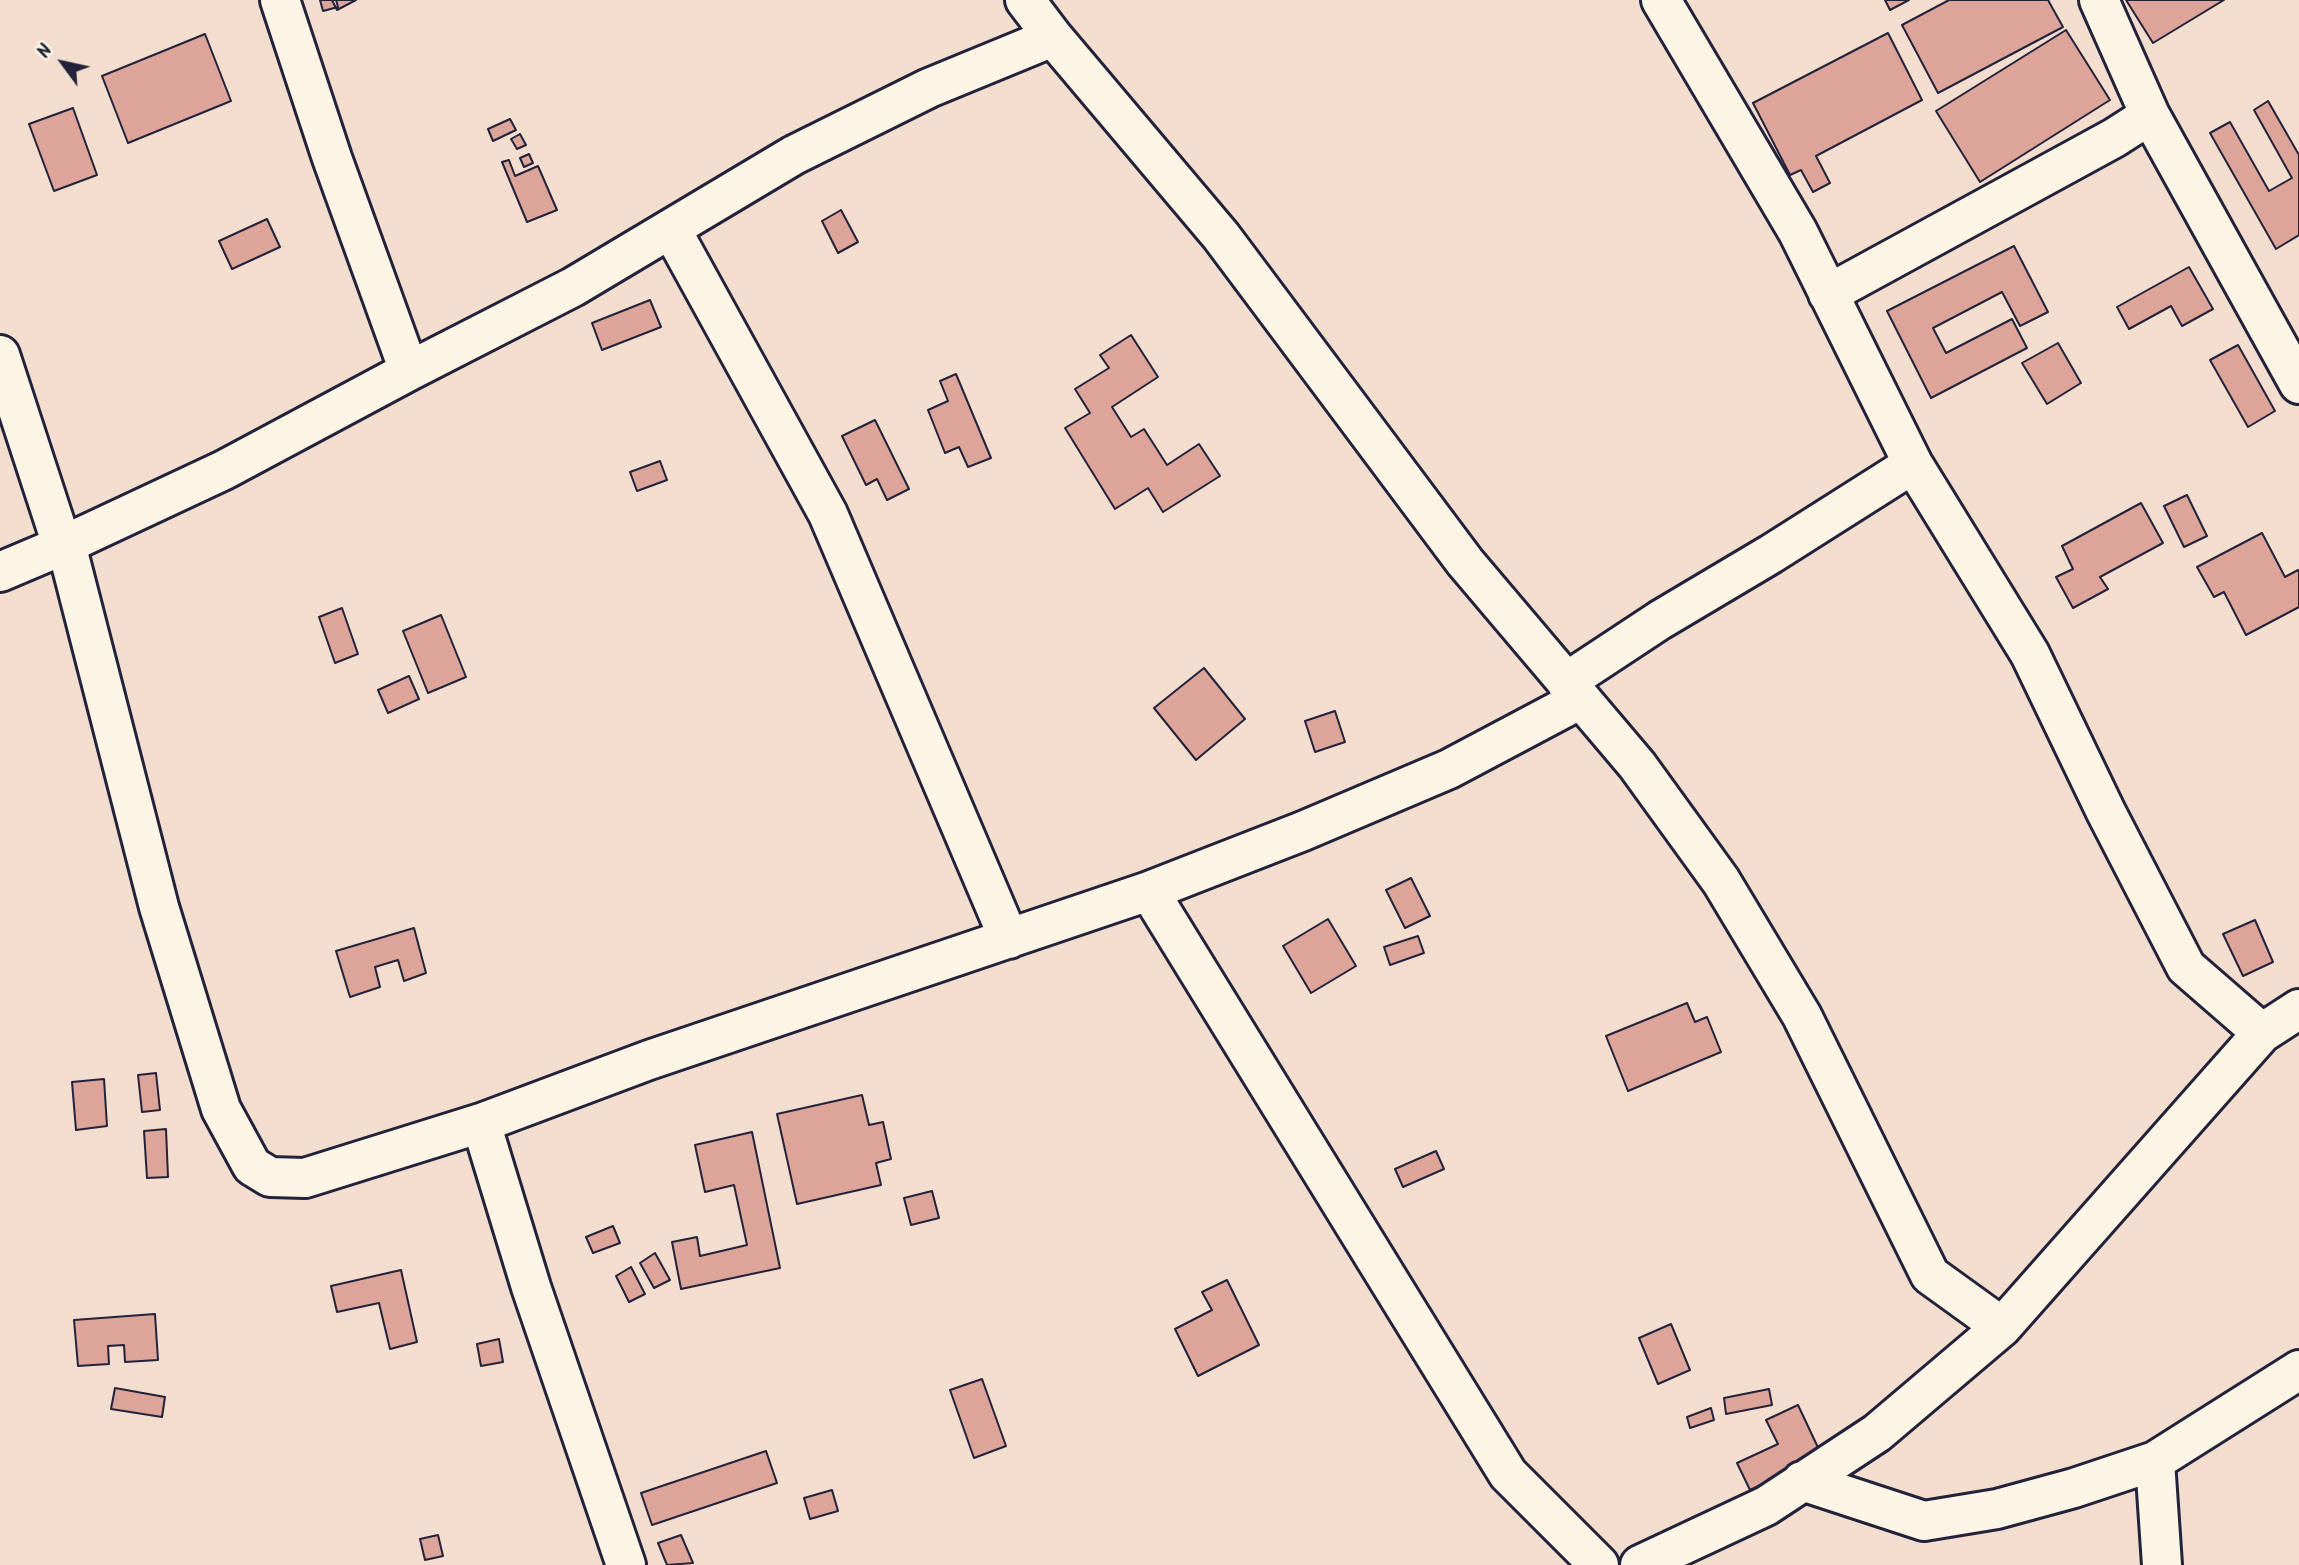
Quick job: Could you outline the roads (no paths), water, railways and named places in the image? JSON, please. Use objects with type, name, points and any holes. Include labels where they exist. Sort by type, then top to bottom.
[{"type":"street","points":[[280,0],[332,158],[409,371]]},
{"type":"street","points":[[1025,0],[1221,236],[1465,562],[1637,765],[1728,892],[1802,1016],[1930,1275],[2002,1327]]},
{"type":"street","points":[[1661,0],[1798,232],[1913,464],[2030,654],[2106,812],[2186,967],[2262,1033]]},
{"type":"street","points":[[2099,0],[2150,115],[2299,384]]},
{"type":"street","points":[[0,572],[224,470],[573,287],[794,155],[929,88],[1053,37]]},
{"type":"street","points":[[1828,295],[2102,145],[2150,115]]},
{"type":"street","points":[[671,229],[828,514],[1009,939]]},
{"type":"street","points":[[0,355],[61,542],[66,544],[159,907],[221,1109],[252,1166],[270,1177],[305,1178],[481,1123],[649,1060],[1149,891],[1303,831],[1449,769],[1574,690],[1660,620],[1913,464]]},
{"type":"street","points":[[1149,891],[1508,1474],[1599,1565]]},
{"type":"street","points":[[1640,1565],[1766,1506],[1877,1433],[2002,1327],[2262,1033],[2299,1009]]},
{"type":"street","points":[[481,1123],[531,1287],[626,1565]]},
{"type":"street","points":[[1802,1481],[1924,1521],[1997,1509],[2074,1488],[2155,1461],[2299,1370]]},
{"type":"street","points":[[2155,1461],[2162,1565]]}]
